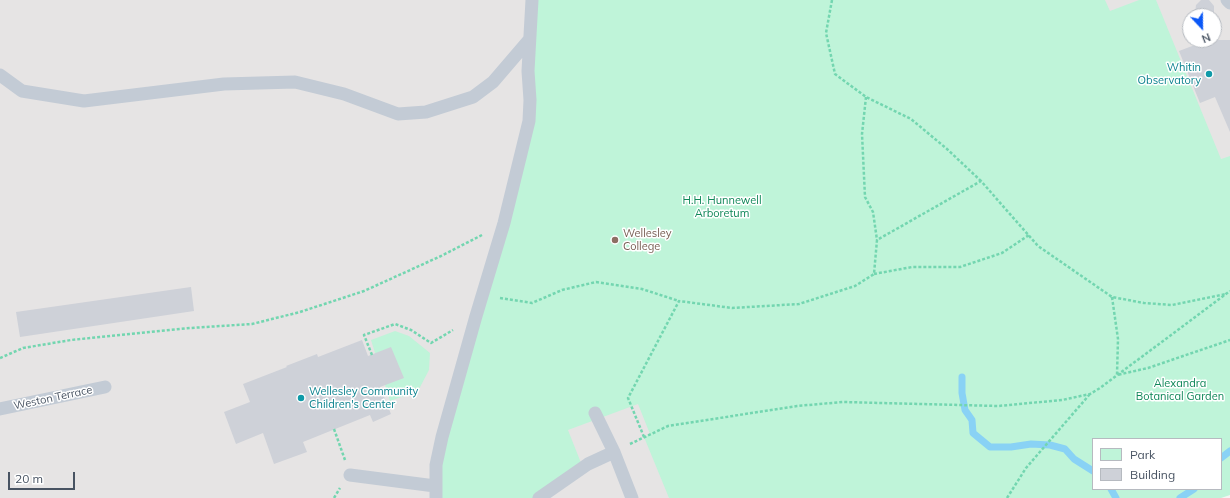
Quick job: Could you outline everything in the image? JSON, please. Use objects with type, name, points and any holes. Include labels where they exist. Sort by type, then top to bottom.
[{"type":"lane","points":[[350,475],[436,492],[436,465],[442,437],[504,223],[529,121],[530,100],[528,71],[532,0]]},
{"type":"lane","points":[[1227,0],[1230,3]]},
{"type":"lane","points":[[0,76],[22,91],[84,101],[224,84],[295,82],[344,94],[398,114],[426,112],[473,97],[494,82],[529,40]]},
{"type":"lane","name":"Weston Terrace","points":[[0,409],[105,387]]},
{"type":"lane","points":[[595,413],[614,452],[632,498]]},
{"type":"lane","points":[[539,498],[588,464],[614,452]]},
{"type":"path","points":[[832,0],[826,33],[835,74],[866,97],[911,119],[947,149],[981,181],[1038,246],[1112,297],[1144,303],[1172,305],[1226,294]]},
{"type":"path","points":[[866,97],[862,134],[865,197],[873,212],[877,240],[874,274]]},
{"type":"path","points":[[877,240],[981,181]]},
{"type":"path","points":[[0,358],[23,348],[58,342],[190,328],[252,324],[300,312],[364,291],[441,256],[504,223]]},
{"type":"path","points":[[482,296],[532,303],[562,290],[596,282],[642,289],[679,301],[732,308],[800,304],[855,286],[874,274],[912,267],[960,268],[1002,253],[1029,235]]},
{"type":"path","points":[[1007,498],[1026,468],[1090,394],[1230,291]]},
{"type":"path","points":[[1112,297],[1118,338],[1117,375]]},
{"type":"path","points":[[644,437],[628,398],[679,301]]},
{"type":"path","points":[[372,355],[364,335],[395,324],[411,330],[431,343],[476,316]]},
{"type":"path","points":[[1117,375],[1148,368],[1230,340]]},
{"type":"path","points":[[614,452],[668,426],[797,406],[843,402],[998,406],[1062,400],[1090,394]]},
{"type":"shaded area","name":"Wellesley College","points":[[0,0],[1230,0],[1230,487],[1222,490],[1222,438],[1092,438],[1092,490],[1221,490],[1197,498],[0,498]]},
{"type":"green space","name":"H.H. Hunnewell Arboretum","points":[[532,0],[1105,0],[1110,11],[1139,0],[1156,0],[1221,159],[1230,156],[1230,495],[1221,498],[669,498],[644,437],[650,434],[638,404],[568,430],[583,468],[539,498],[436,498],[435,486],[529,121]]},
{"type":"green space","points":[[395,331],[409,336],[430,353],[429,370],[418,391],[390,401],[371,340]]},
{"type":"building","points":[[1201,0],[1209,0],[1214,8],[1196,8],[1196,5]]},
{"type":"building","name":"Whitin Observatory","points":[[1222,40],[1230,40],[1230,132],[1215,97],[1200,103],[1179,51],[1187,48],[1222,48]]},
{"type":"building","points":[[191,287],[194,311],[20,337],[16,312]]},
{"type":"building","name":"Wellesley Community Children's Center","points":[[362,340],[368,356],[391,347],[404,378],[380,387],[391,414],[373,422],[370,415],[303,442],[307,452],[274,464],[263,433],[236,444],[224,412],[250,402],[243,384],[317,354],[318,357]]},
{"type":"waterway","points":[[962,377],[962,393],[965,410],[972,420],[973,433],[990,447],[1011,447],[1031,444],[1050,445],[1065,449],[1074,459],[1092,470]]},
{"type":"waterway","points":[[1222,457],[1230,451]]},
{"type":"waterway","points":[[1112,490],[1116,498]]},
{"type":"waterway","points":[[1180,498],[1192,490]]},
{"type":"place","name":"Whitin Observatory","points":[[1209,74]]},
{"type":"place","name":"Wellesley College","points":[[615,240]]},
{"type":"place","name":"Wellesley Community Children's Center","points":[[301,398]]},
{"type":"park label","name":"Alexandra Botanical Garden","points":[[1180,390]]}]
